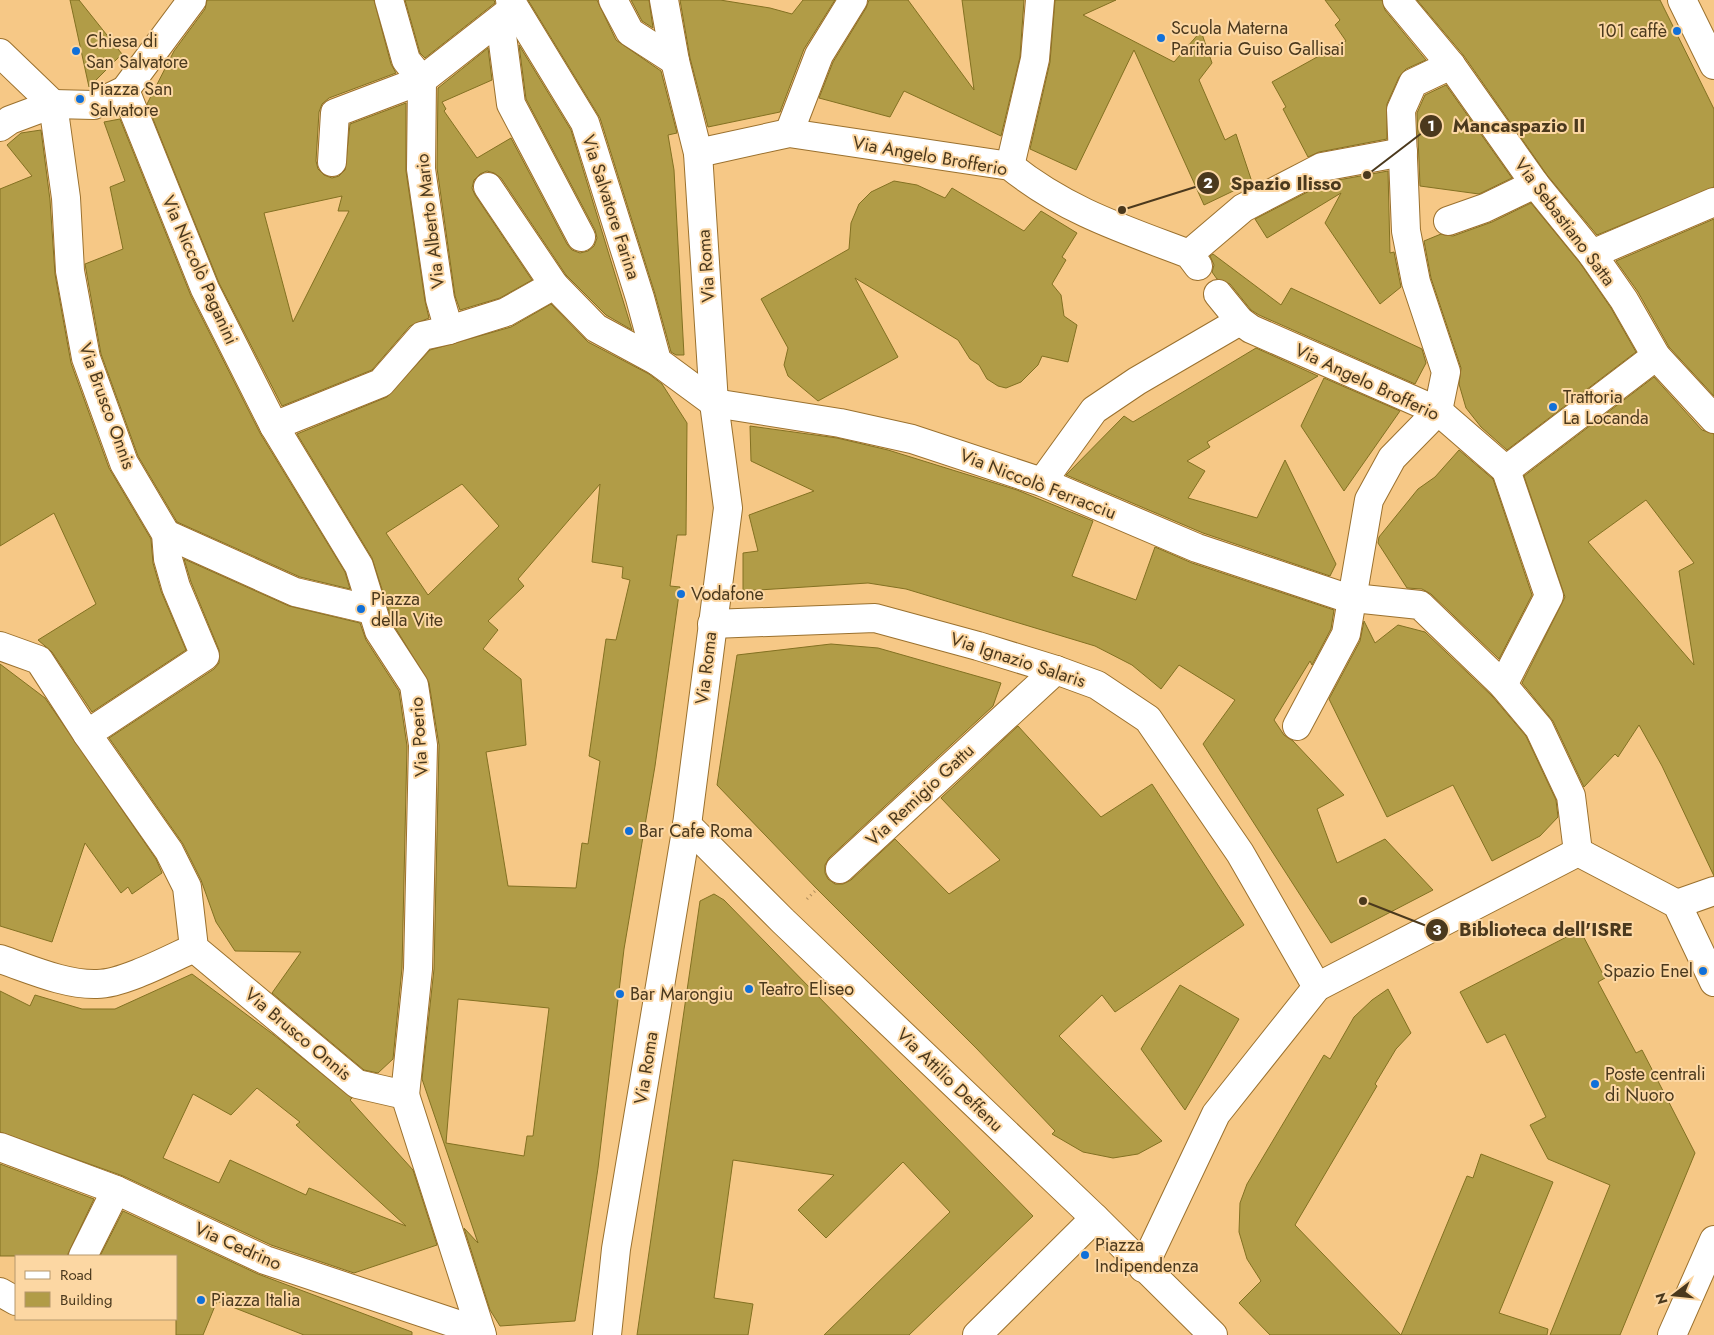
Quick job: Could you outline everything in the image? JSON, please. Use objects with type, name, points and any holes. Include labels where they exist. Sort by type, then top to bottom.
[{"type":"street","points":[[0,127],[10,120],[53,104],[94,105],[125,90],[192,0]]},
{"type":"street","points":[[389,0],[406,60],[422,80]]},
{"type":"street","points":[[613,0],[630,32],[675,61]]},
{"type":"street","name":"Via Roma","points":[[607,1335],[616,1250],[686,825],[728,508],[714,403],[712,346],[698,153],[675,61],[664,0]]},
{"type":"street","points":[[789,133],[819,55],[853,0]]},
{"type":"street","points":[[1010,166],[1035,58],[1040,0]]},
{"type":"street","name":"Via Sebastiano Satta","points":[[1398,0],[1451,65],[1535,184],[1592,254],[1624,300],[1656,356],[1714,419]]},
{"type":"street","points":[[1682,0],[1714,65]]},
{"type":"street","points":[[332,162],[335,114],[422,80],[508,9]]},
{"type":"street","points":[[508,9],[511,104],[581,236]]},
{"type":"street","name":"Via Salvatore Farina","points":[[508,9],[585,123],[640,298],[657,361]]},
{"type":"street","points":[[0,53],[53,104]]},
{"type":"street","points":[[1297,726],[1346,634],[1369,500],[1392,458],[1438,411],[1446,372],[1416,282],[1406,231],[1401,110],[1413,84],[1451,65]]},
{"type":"street","name":"Via Alberto Mario","points":[[422,80],[421,169],[440,299],[449,330]]},
{"type":"street","name":"Via Niccolò Paganini","points":[[125,90],[204,289],[274,426],[359,566],[372,610]]},
{"type":"street","name":"Via Brusco Onnis","points":[[53,104],[66,198],[70,271],[86,358],[124,463],[166,534],[168,559],[176,587],[205,656],[87,734]]},
{"type":"street","name":"Via Angelo Brofferio","points":[[698,153],[789,133],[1010,166],[1033,185],[1081,213],[1194,260],[1243,208],[1322,166],[1403,152]]},
{"type":"street","points":[[1448,221],[1485,208],[1535,184]]},
{"type":"street","points":[[488,187],[554,285],[596,328],[657,361],[714,403]]},
{"type":"street","points":[[1592,254],[1714,202]]},
{"type":"street","points":[[274,426],[381,383],[422,336],[449,330],[506,312],[554,285]]},
{"type":"street","name":"Via Angelo Brofferio","points":[[1218,294],[1240,321],[1251,328],[1438,411],[1506,470]]},
{"type":"street","points":[[1042,482],[1094,410],[1137,381],[1240,321]]},
{"type":"street","points":[[1503,684],[1549,596],[1506,470],[1656,356]]},
{"type":"street","name":"Via Niccolò Ferracciu","points":[[714,403],[840,423],[912,439],[1042,482],[1197,548],[1344,597],[1420,605],[1503,684],[1539,728],[1571,796],[1578,852]]},
{"type":"street","points":[[166,534],[295,592],[372,610]]},
{"type":"street","name":"Via Poerio","points":[[372,610],[379,631],[414,685],[423,745],[418,969],[405,1095]]},
{"type":"street","name":"Via Ignazio Salaris","points":[[712,624],[874,618],[1056,670],[1097,685],[1148,719],[1240,853],[1317,987]]},
{"type":"street","points":[[0,646],[39,660],[87,734],[174,860],[187,887],[194,948],[139,973],[98,984],[65,980],[0,959]]},
{"type":"street","name":"Via Remigio Gattu","points":[[840,868],[1056,670]]},
{"type":"street","name":"Via Attilio Deffenu","points":[[686,825],[783,921],[1094,1218],[1143,1268],[1197,1330]]},
{"type":"street","points":[[1143,1268],[1216,1114],[1317,987],[1578,852],[1677,904],[1714,982]]},
{"type":"street","points":[[1677,904],[1714,891]]},
{"type":"street","name":"Via Brusco Onnis","points":[[194,948],[357,1084],[405,1095]]},
{"type":"street","points":[[405,1095],[482,1333]]},
{"type":"street","name":"Via Cedrino","points":[[0,1147],[116,1190],[265,1260],[482,1333]]},
{"type":"street","points":[[84,1255],[116,1190]]},
{"type":"street","points":[[977,1335],[1094,1218]]},
{"type":"street","points":[[1672,1335],[1714,1240]]},
{"type":"street","points":[[0,1292],[15,1300]]},
{"type":"path","points":[[783,921],[840,868]]},
{"type":"building","points":[[70,0],[79,0],[122,54],[89,87]]},
{"type":"building","points":[[207,0],[374,0],[391,64],[396,73],[329,98],[322,104],[319,112],[316,161],[318,169],[324,175],[332,178],[339,176],[345,170],[350,124],[406,103],[406,171],[429,318],[410,326],[372,370],[282,406],[219,283],[147,104],[174,51],[205,9]],"holes":[[[342,196],[338,211],[349,211],[293,322],[264,213]]]},
{"type":"building","points":[[405,0],[494,0],[495,3],[425,58],[420,53]]},
{"type":"building","points":[[528,0],[597,0],[616,40],[661,71],[677,133],[668,135],[674,170],[684,355],[676,355],[671,352],[655,294],[600,118]]},
{"type":"building","points":[[631,0],[649,0],[653,28],[642,21]]},
{"type":"building","points":[[680,0],[720,0],[770,8],[792,14],[803,0],[835,0],[804,49],[780,112],[708,127],[690,58]]},
{"type":"building","points":[[869,0],[908,0],[974,90],[962,0],[1024,0],[1020,57],[1001,136],[904,91],[890,117],[819,98],[833,62]]},
{"type":"building","points":[[1055,0],[1116,0],[1083,15],[1174,62],[1201,31],[1212,63],[1199,80],[1225,140],[1236,134],[1252,182],[1204,205],[1134,50],[1076,170],[1030,149],[1050,62]]},
{"type":"building","points":[[1325,0],[1382,0],[1385,10],[1426,60],[1406,69],[1399,77],[1387,104],[1387,139],[1319,152],[1308,157],[1283,109],[1286,107],[1272,82],[1346,41],[1335,25],[1340,20]]},
{"type":"building","points":[[1417,0],[1660,0],[1714,109],[1714,187],[1597,235],[1547,175],[1464,56]]},
{"type":"building","points":[[519,45],[571,130],[632,330],[606,315],[566,275],[501,178],[487,171],[480,174],[474,180],[472,188],[532,280],[500,298],[460,310],[455,296],[437,168],[438,88],[488,48],[492,80],[442,102],[446,109],[444,111],[477,158],[511,138],[567,244],[572,250],[580,253],[588,251],[594,246],[597,238],[595,230],[526,99]]},
{"type":"building","points":[[1446,85],[1512,178],[1479,194],[1420,186],[1417,113],[1425,95]]},
{"type":"building","points":[[120,119],[191,296],[260,433],[345,572],[350,589],[300,577],[177,522],[138,456],[101,354],[85,264],[123,249],[110,187],[125,181],[104,122]]},
{"type":"building","points":[[41,130],[50,200],[55,274],[71,363],[109,468],[151,539],[153,563],[161,591],[186,650],[92,712],[52,652],[38,640],[96,604],[54,513],[0,546],[0,189],[32,176],[7,145],[21,133]]},
{"type":"building","points":[[1388,171],[1390,253],[1394,252],[1401,287],[1380,304],[1325,223],[1341,193],[1267,238],[1255,219],[1327,182]]},
{"type":"building","points":[[894,181],[917,185],[945,198],[952,188],[1024,231],[1041,211],[1077,233],[1062,257],[1066,260],[1052,284],[1061,295],[1064,316],[1077,325],[1068,362],[1042,356],[1038,365],[1021,382],[1006,388],[998,386],[987,379],[979,365],[970,359],[958,340],[855,278],[898,357],[818,401],[788,376],[784,365],[788,348],[761,299],[849,249],[851,223],[859,204],[871,192]]},
{"type":"building","points":[[1531,203],[1580,263],[1611,308],[1636,352],[1507,450],[1481,427],[1466,408],[1459,384],[1461,368],[1431,278],[1424,241],[1441,234],[1453,236],[1492,222]]},
{"type":"building","points":[[1714,219],[1714,396],[1669,347],[1638,292],[1616,261]]},
{"type":"building","points":[[1213,254],[1281,305],[1291,288],[1422,349],[1426,363],[1415,384],[1251,310],[1230,284],[1217,279],[1212,272],[1214,265],[1210,256]]},
{"type":"building","points":[[551,304],[588,342],[649,374],[662,384],[687,423],[686,535],[677,535],[670,586],[680,587],[655,766],[624,949],[598,1168],[575,1321],[500,1326],[490,1310],[464,1228],[478,1243],[422,1079],[434,969],[439,745],[429,683],[393,624],[372,558],[297,434],[387,397],[430,350],[511,327]],"holes":[[[462,484],[499,526],[428,595],[386,533]],[[600,484],[592,562],[623,567],[622,578],[630,580],[616,640],[606,639],[589,756],[600,761],[588,844],[582,843],[576,888],[508,886],[486,752],[526,745],[521,679],[483,649],[498,630],[488,621],[524,586],[518,579]],[[458,999],[549,1008],[533,1136],[527,1136],[524,1156],[446,1143]]]},
{"type":"building","points":[[1256,348],[1318,376],[1207,442],[1210,447],[1187,461],[1205,471],[1188,498],[1257,518],[1285,460],[1336,564],[1330,576],[1203,533],[1066,475],[1124,416],[1133,422]]},
{"type":"building","points":[[1654,377],[1702,430],[1714,434],[1714,876],[1662,766],[1639,725],[1618,757],[1615,754],[1584,787],[1553,721],[1522,683],[1565,597],[1524,476]],"holes":[[[1646,500],[1694,563],[1679,571],[1694,665],[1588,542]]]},
{"type":"building","points":[[1324,378],[1400,411],[1344,491],[1301,426]]},
{"type":"building","points":[[750,426],[837,438],[888,450],[1017,490],[1093,521],[1072,576],[1136,600],[1155,547],[1192,563],[1334,610],[1331,629],[1312,665],[1310,661],[1274,720],[1284,735],[1293,741],[1344,795],[1317,809],[1337,863],[1385,839],[1433,890],[1331,943],[1203,744],[1235,700],[1179,665],[1161,689],[1132,665],[1095,646],[906,589],[868,583],[743,591],[743,553],[758,551],[749,515],[814,491],[751,461]]},
{"type":"building","points":[[1459,450],[1493,479],[1532,595],[1499,659],[1431,594],[1422,589],[1407,588],[1378,543],[1379,537],[1418,489],[1435,477]]},
{"type":"building","points":[[184,559],[289,606],[360,623],[366,640],[399,691],[407,746],[402,968],[393,1059],[378,1073],[364,1070],[272,993],[301,952],[235,951],[216,922],[201,880],[183,844],[109,738],[214,669],[219,663],[219,650],[191,582]]},
{"type":"building","points":[[1364,621],[1375,643],[1398,625],[1425,632],[1492,696],[1526,736],[1556,800],[1558,817],[1540,836],[1492,861],[1453,785],[1387,817],[1329,699],[1360,641]]},
{"type":"building","points":[[831,644],[878,648],[1001,683],[993,706],[829,858],[825,865],[825,873],[828,879],[835,884],[843,884],[851,880],[895,839],[949,894],[1000,860],[941,798],[1018,726],[1101,817],[1152,784],[1244,925],[1115,1012],[1102,995],[1059,1036],[1162,1141],[1138,1154],[1113,1158],[1083,1152],[1052,1134],[1055,1131],[977,1049],[816,888],[717,785],[737,655]]},
{"type":"building","points":[[0,664],[45,698],[156,859],[162,873],[132,894],[128,887],[121,893],[85,843],[52,942],[0,926]]},
{"type":"building","points":[[714,894],[724,900],[1033,1216],[909,1335],[824,1335],[950,1212],[903,1162],[826,1238],[798,1210],[834,1175],[733,1160],[714,1298],[753,1304],[748,1335],[637,1335],[700,901]]},
{"type":"building","name":"Poste centrali di Nuoro","points":[[1580,930],[1605,978],[1598,982],[1636,1053],[1642,1050],[1695,1153],[1620,1335],[1550,1335],[1610,1185],[1548,1159],[1530,1125],[1546,1117],[1505,1034],[1487,1043],[1460,992]]},
{"type":"building","points":[[192,974],[274,1035],[352,1098],[350,1100],[413,1170],[437,1245],[354,1273],[271,1245],[123,1176],[0,1132],[0,991],[30,1006],[35,995],[82,1009],[115,1009]],"holes":[[[257,1088],[300,1122],[296,1125],[406,1226],[309,1188],[306,1195],[230,1160],[219,1183],[163,1158],[193,1094],[231,1115]]]},
{"type":"building","points":[[1180,985],[1239,1019],[1185,1110],[1141,1049]]},
{"type":"building","points":[[1388,989],[1411,1033],[1396,1049],[1375,1084],[1377,1086],[1295,1225],[1401,1335],[1270,1335],[1239,1303],[1261,1281],[1247,1259],[1239,1232],[1240,1203],[1247,1184],[1324,1055],[1330,1059],[1354,1017],[1372,1000]]},
{"type":"building","points":[[1481,1154],[1553,1182],[1499,1313],[1548,1329],[1547,1335],[1401,1335],[1467,1176],[1473,1178]]},
{"type":"building","points":[[0,1164],[94,1199],[67,1255],[0,1256]]},
{"type":"building","points":[[123,1211],[258,1274],[412,1332],[412,1335],[304,1335],[217,1301],[203,1335],[176,1335],[176,1320],[178,1320],[178,1255],[101,1255]]},
{"type":"place","name":"101 caffè","points":[[1677,31]]},
{"type":"place","name":"Scuola Materna Paritaria Guiso Gallisai","points":[[1161,38]]},
{"type":"place","name":"Chiesa di San Salvatore","points":[[76,51]]},
{"type":"place","name":"Piazza San Salvatore","points":[[80,99]]},
{"type":"place","name":"Mancaspazio II","points":[[1367,175]]},
{"type":"place","name":"Spazio Ilisso","points":[[1122,210]]},
{"type":"place","name":"Trattoria La Locanda","points":[[1553,407]]},
{"type":"place","name":"Vodafone","points":[[681,594]]},
{"type":"place","name":"Piazza della Vite","points":[[361,609]]},
{"type":"place","name":"Bar Cafe Roma","points":[[629,831]]},
{"type":"place","name":"Biblioteca dell'ISRE","points":[[1363,901]]},
{"type":"place","name":"Spazio Enel","points":[[1703,971]]},
{"type":"place","name":"Teatro Eliseo","points":[[749,989]]},
{"type":"place","name":"Bar Marongiu","points":[[620,994]]},
{"type":"place","name":"Poste centrali di Nuoro","points":[[1595,1084]]},
{"type":"place","name":"Piazza Indipendenza","points":[[1085,1255]]},
{"type":"place","name":"Piazza Italia","points":[[201,1300]]}]
